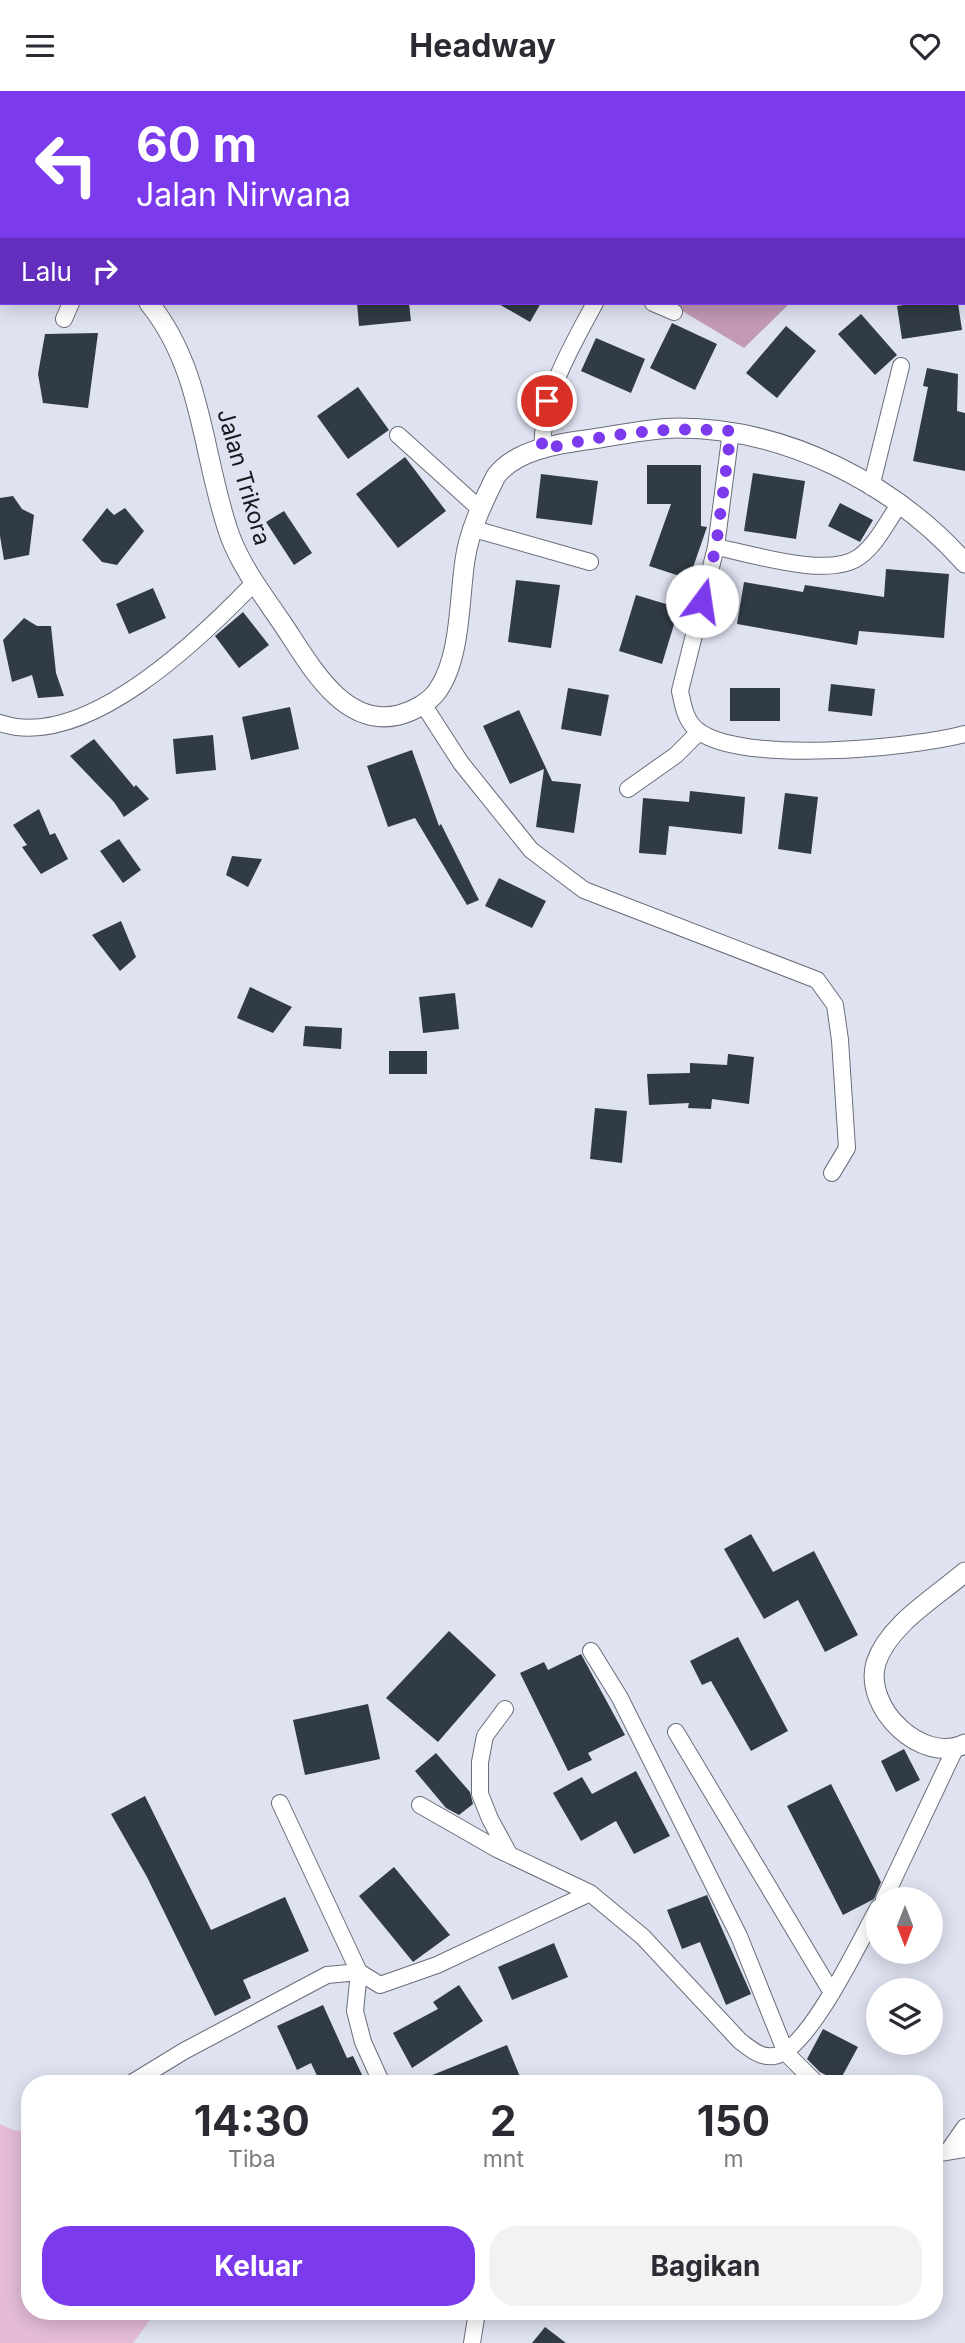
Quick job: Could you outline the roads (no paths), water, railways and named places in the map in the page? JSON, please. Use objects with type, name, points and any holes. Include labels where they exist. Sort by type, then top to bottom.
[{"type":"street","points":[[64,319],[70,305]]},
{"type":"street","name":"Jalan Trikora","points":[[151,305],[164,322],[190,377],[230,535],[254,583],[324,684],[342,701],[359,711],[382,716],[416,708]]},
{"type":"street","points":[[542,450],[542,421],[547,401],[558,372],[594,305]]},
{"type":"street","points":[[658,305],[674,312]]},
{"type":"street","points":[[871,487],[901,366]]},
{"type":"street","points":[[832,1173],[847,1148],[841,1040],[835,1005],[827,990],[817,979],[584,890],[531,850],[416,708],[440,688],[446,674],[457,630],[465,558],[481,510],[504,466],[525,454],[578,441],[675,428],[731,431],[808,453],[871,487],[899,505],[965,563]]},
{"type":"street","points":[[731,431],[716,547],[680,691],[684,712],[699,731],[716,742],[762,748],[892,747],[965,734]]},
{"type":"street","points":[[398,435],[481,510]]},
{"type":"street","points":[[716,547],[819,566],[841,565],[865,552],[899,505]]},
{"type":"street","points":[[474,529],[590,562]]},
{"type":"street","points":[[0,723],[30,727],[57,724],[96,709],[140,685],[189,647],[254,583]]},
{"type":"street","points":[[628,789],[676,755],[699,731]]},
{"type":"street","points":[[890,1887],[960,1747],[924,1746],[895,1724],[877,1696],[876,1663],[890,1638],[965,1572]]},
{"type":"street","points":[[591,1651],[620,1698],[739,1935],[786,2053],[808,2075]]},
{"type":"street","points":[[505,1709],[485,1736],[480,1762],[480,1794],[508,1852]]},
{"type":"street","points":[[677,1732],[832,1993]]},
{"type":"street","points":[[280,1803],[359,1972],[355,2011],[363,2042],[378,2075]]},
{"type":"street","points":[[420,1805],[590,1893],[643,1937],[740,2041],[757,2054],[776,2056],[786,2053],[799,2041],[832,1993],[866,1930]]},
{"type":"street","points":[[145,2075],[184,2051],[327,1975],[359,1972],[380,1985],[404,1979],[590,1893]]},
{"type":"street","points":[[949,2151],[965,2127]]},
{"type":"street","points":[[472,2343],[476,2320]]}]
